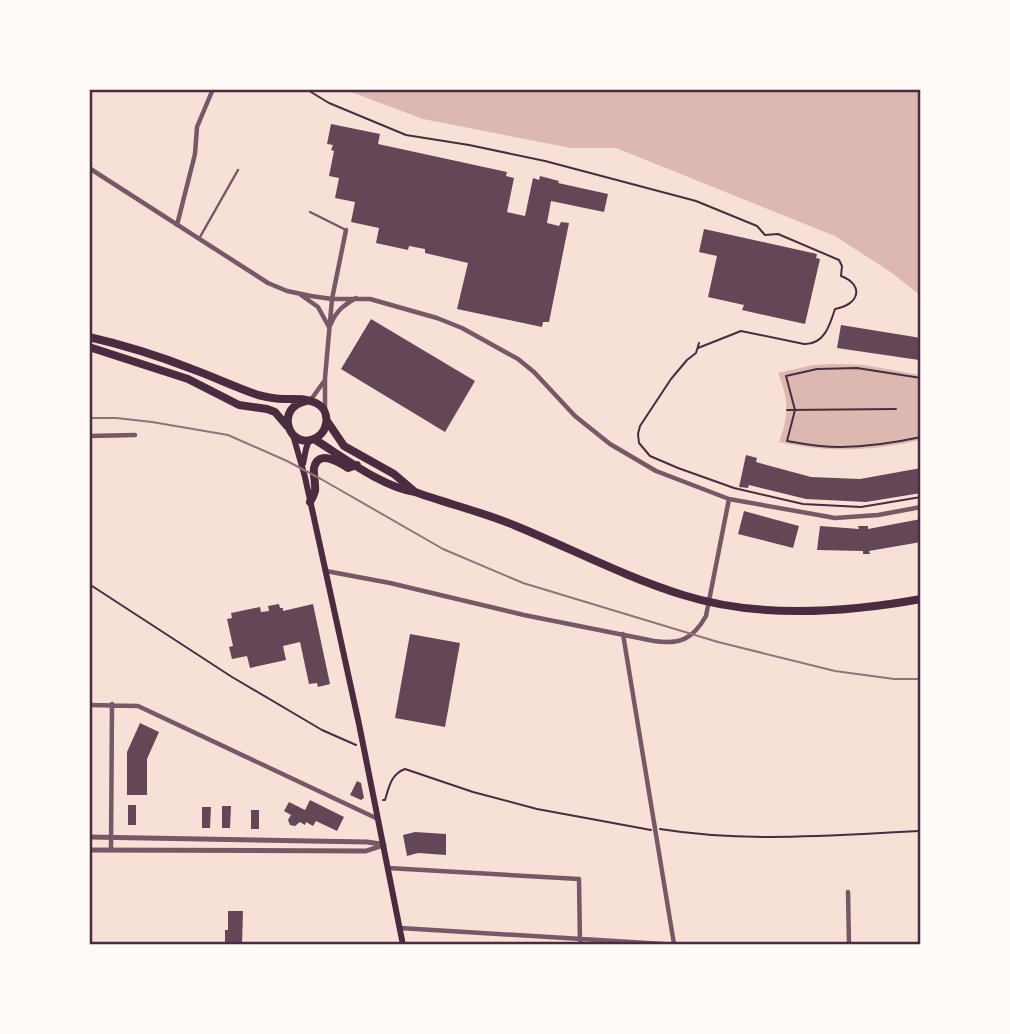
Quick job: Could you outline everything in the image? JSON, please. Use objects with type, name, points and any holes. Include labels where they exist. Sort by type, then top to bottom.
[{"type":"highway","points":[[89,337],[138,350],[259,395],[317,403],[344,446],[394,474],[415,492]]},
{"type":"highway","points":[[89,347],[188,379],[239,405],[267,408],[275,412],[291,431],[302,439],[312,440],[383,482],[513,525],[629,576],[685,596],[766,610],[822,611],[921,599]]},
{"type":"highway","points":[[291,431],[288,418],[292,408],[300,402],[308,401]]},
{"type":"highway","points":[[312,440],[323,432],[326,416]]},
{"type":"highway","points":[[310,502],[315,491],[314,466],[317,461],[331,458],[348,468],[357,465]]},
{"type":"main road","points":[[291,431],[305,477]]},
{"type":"main road","points":[[312,440],[303,462],[305,477],[358,718],[403,945]]},
{"type":"street","points":[[177,225],[195,154],[197,127],[213,89]]},
{"type":"street","points":[[89,168],[268,283],[299,294],[332,299],[370,299],[462,328],[518,359],[534,372],[575,416],[610,444],[656,471],[729,499],[835,519],[921,507]]},
{"type":"street","points":[[326,416],[325,380],[332,299],[346,230]]},
{"type":"street","points":[[299,294],[318,307],[330,328]]},
{"type":"street","points":[[330,328],[335,314],[356,298]]},
{"type":"street","points":[[308,401],[325,380]]},
{"type":"street","points":[[89,436],[135,435]]},
{"type":"street","points":[[325,571],[390,583],[524,615],[668,643],[682,641],[699,629],[706,616],[729,499]]},
{"type":"street","points":[[623,634],[674,944]]},
{"type":"street","points":[[111,850],[112,704]]},
{"type":"street","points":[[89,705],[138,706],[379,819]]},
{"type":"street","points":[[89,837],[367,842],[384,845]]},
{"type":"street","points":[[89,850],[366,851],[384,845]]},
{"type":"street","points":[[388,868],[579,879],[580,942]]},
{"type":"street","points":[[848,892],[849,945]]},
{"type":"street","points":[[400,928],[580,942],[680,945]]},
{"type":"lane","points":[[198,239],[238,170]]},
{"type":"lane","points":[[310,212],[346,230]]},
{"type":"path","points":[[306,89],[329,103],[406,135],[541,160],[696,201],[757,226],[765,235],[778,234],[839,260],[842,266],[841,276],[850,279],[855,285],[856,293],[852,303],[835,309],[827,331],[816,342],[804,344],[741,331],[698,348]]},
{"type":"path","points":[[699,343],[696,353],[671,379],[640,426],[639,443],[650,456],[727,486],[803,503],[861,507],[921,497]]},
{"type":"path","points":[[921,378],[857,368],[817,369],[786,376],[795,410],[787,441],[845,447],[902,441],[921,436]]},
{"type":"path","points":[[787,410],[896,409]]},
{"type":"path","points":[[89,584],[232,677],[322,730],[356,745]]},
{"type":"path","points":[[380,801],[385,800],[393,778],[405,769],[473,792],[537,809],[649,830]]},
{"type":"path","points":[[660,829],[680,833],[760,837],[921,831]]},
{"type":"shaded area","points":[[343,89],[914,89],[921,93],[921,296],[892,273],[835,236],[616,148],[571,148],[423,119]]},
{"type":"shaded area","points":[[813,365],[864,365],[921,375],[921,440],[850,449],[815,448],[779,442],[785,424],[786,408],[778,373]]},
{"type":"building","points":[[331,124],[380,134],[378,144],[507,172],[506,176],[514,178],[507,212],[525,216],[533,178],[539,180],[540,176],[559,181],[558,183],[608,194],[604,212],[551,201],[547,223],[559,226],[561,222],[569,223],[549,322],[543,322],[542,327],[457,309],[468,263],[425,253],[425,249],[409,246],[408,250],[376,243],[379,228],[351,222],[355,202],[335,198],[339,178],[329,176],[334,151],[331,150],[333,145],[327,144]]},
{"type":"building","points":[[704,229],[817,254],[816,258],[820,259],[805,324],[742,310],[744,305],[708,297],[717,256],[699,252]]},
{"type":"building","points":[[371,319],[475,381],[445,432],[341,369]]},
{"type":"building","points":[[841,325],[921,338],[919,360],[837,348]]},
{"type":"building","points":[[746,455],[757,458],[756,462],[811,477],[860,479],[921,468],[921,493],[866,502],[806,499],[749,485],[748,488],[739,487]]},
{"type":"building","points":[[744,511],[799,526],[793,548],[738,534]]},
{"type":"building","points":[[921,519],[921,542],[869,551],[870,554],[863,554],[863,551],[817,550],[820,526],[859,529],[858,526],[868,526],[868,529]]},
{"type":"building","points":[[279,604],[283,611],[313,604],[330,684],[318,687],[317,683],[309,684],[300,642],[283,646],[286,660],[250,668],[247,656],[232,659],[229,647],[233,646],[227,619],[232,618],[231,613],[260,607],[261,612],[269,611],[268,606]]},
{"type":"building","points":[[410,634],[460,643],[445,727],[395,718]]},
{"type":"building","points":[[140,723],[159,732],[147,759],[147,795],[127,795],[127,752]]},
{"type":"building","points":[[357,781],[361,783],[364,798],[361,800],[350,795]]},
{"type":"building","points":[[310,800],[344,817],[337,831],[316,821],[313,826],[306,822],[305,825],[300,822],[295,826],[290,825],[288,820],[291,815],[284,811],[289,802],[305,810]]},
{"type":"building","points":[[128,805],[136,805],[136,825],[128,825]]},
{"type":"building","points":[[222,806],[231,806],[230,828],[222,828]]},
{"type":"building","points":[[202,807],[211,807],[210,828],[202,828]]},
{"type":"building","points":[[251,810],[259,810],[259,829],[251,829]]},
{"type":"building","points":[[415,832],[446,834],[446,855],[418,853],[407,856],[403,835]]},
{"type":"building","points":[[228,911],[243,911],[242,945],[225,945]]},
{"type":"railway","points":[[89,418],[152,422],[228,435],[321,479],[443,549],[523,583],[718,642],[835,671],[894,679],[921,679]]}]
